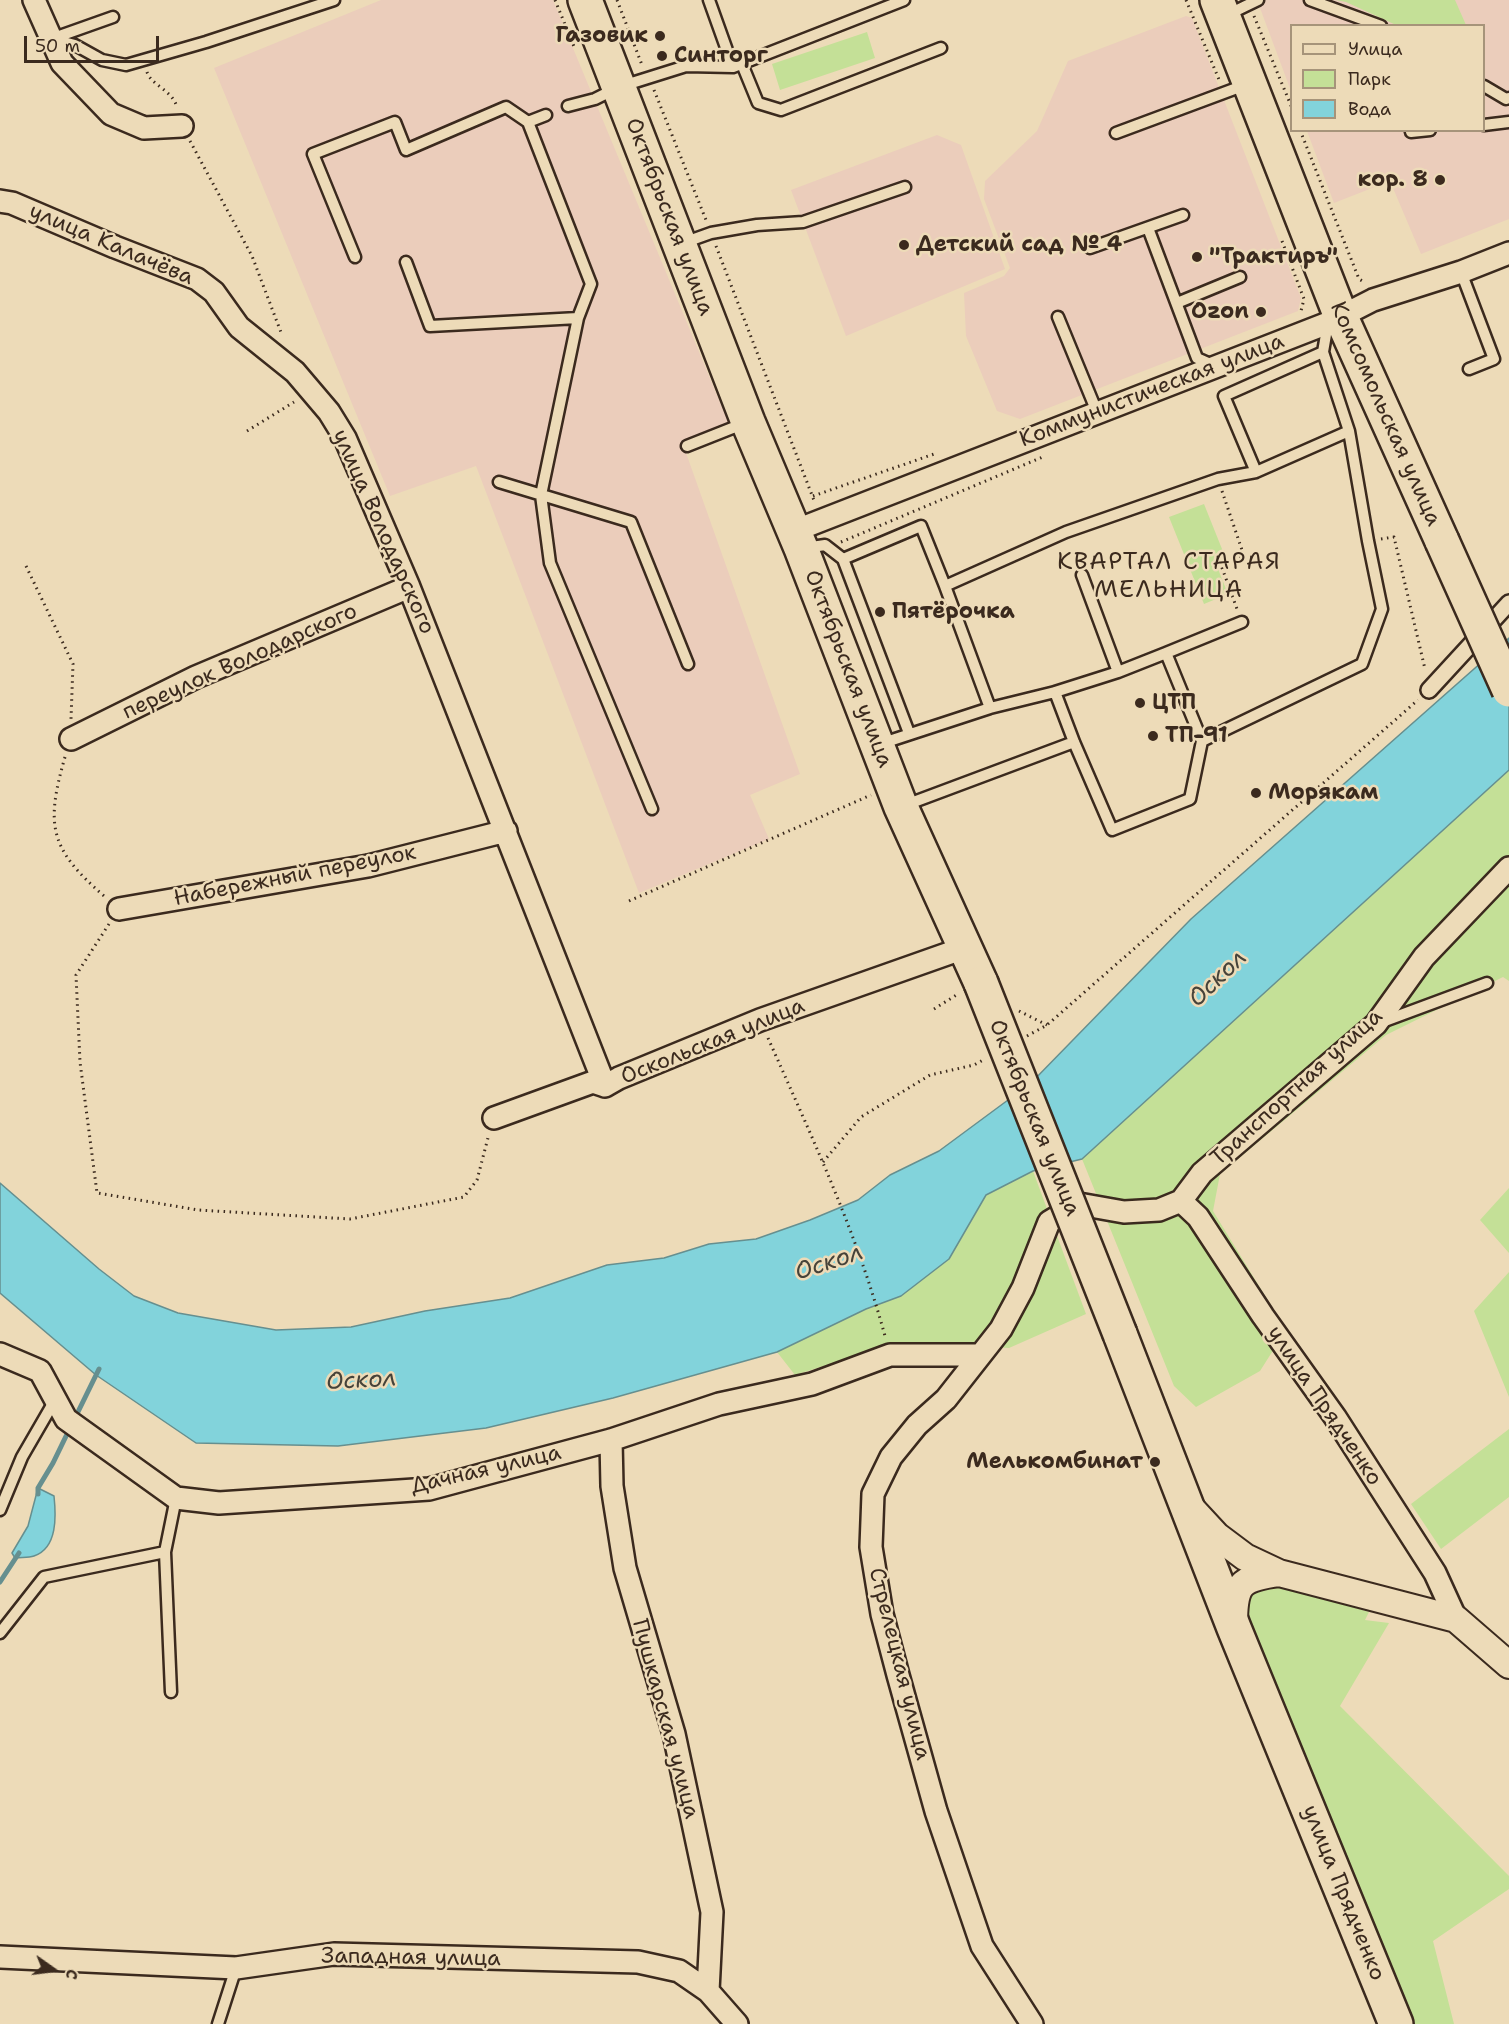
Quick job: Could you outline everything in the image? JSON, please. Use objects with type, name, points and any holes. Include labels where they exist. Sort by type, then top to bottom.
[{"type":"main road","name":"Октябрьская улица","points":[[585,0],[748,422],[798,540],[901,807],[981,983],[1120,1334]]},
{"type":"main road","name":"Комсомольская улица","points":[[1237,5],[1237,89],[1334,320],[1442,542],[1509,690]]},
{"type":"main road","name":"улица Прядченко","points":[[1120,1334],[1234,1628],[1396,2024]]},
{"type":"street","points":[[34,0],[62,63],[111,114],[144,128],[182,126]]},
{"type":"street","name":"улица Калачёва","points":[[0,201],[12,203],[196,279],[214,292],[238,327],[295,372]]},
{"type":"street","name":"Коммунистическая улица","points":[[798,540],[1097,412],[1334,320],[1373,300],[1461,272],[1509,253]]},
{"type":"street","name":"улица Володарского","points":[[295,372],[329,412],[345,438],[409,587],[605,1086]]},
{"type":"street","name":"переулок Володарского","points":[[71,739],[196,677],[409,587]]},
{"type":"street","points":[[1430,690],[1509,603]]},
{"type":"street","name":"Набережный переулок","points":[[118,909],[368,866],[506,831]]},
{"type":"street","name":"Транспортная улица","points":[[1181,1201],[1202,1173],[1376,1024],[1424,957],[1509,868]]},
{"type":"street","name":"Оскольская улица","points":[[494,1118],[593,1082],[605,1086],[619,1078],[760,1020],[964,948]]},
{"type":"street","name":"Стрелецкая улица","points":[[1032,2024],[982,1946],[936,1810],[882,1614],[871,1547],[873,1494],[891,1457],[916,1425],[946,1399],[1001,1329],[1023,1288],[1049,1222],[1079,1204],[1124,1212],[1159,1210],[1181,1201]]},
{"type":"street","name":"улица Прядченко","points":[[1181,1201],[1197,1217],[1263,1316],[1335,1417],[1435,1573],[1456,1619],[1509,1665]]},
{"type":"street","name":"Дачная улица","points":[[0,1354],[40,1371],[55,1400],[73,1424],[176,1498],[219,1503],[429,1489],[611,1440],[718,1404],[812,1384],[890,1355],[980,1355]]},
{"type":"street","name":"Пушкарская улица","points":[[611,1440],[612,1486],[625,1568],[674,1734],[712,1912],[708,1991]]},
{"type":"street","name":"улица Прядченко","points":[[1184,1501],[1217,1536],[1245,1557],[1279,1573],[1456,1619]]},
{"type":"street","name":"улица Прядченко","points":[[1234,1628],[1234,1600],[1243,1584],[1256,1576],[1279,1573]]},
{"type":"street","name":"Западная улица","points":[[0,1957],[236,1968],[334,1954],[638,1962],[679,1971],[708,1991]]},
{"type":"street","points":[[708,1991],[736,2024]]},
{"type":"lane","points":[[51,39],[75,45],[102,60],[126,65],[206,42],[334,0]]},
{"type":"lane","points":[[709,0],[737,65],[758,104],[782,110],[941,48]]},
{"type":"lane","points":[[568,105],[596,99],[619,87],[686,66],[737,65],[904,0]]},
{"type":"lane","points":[[1310,0],[1376,24]]},
{"type":"lane","points":[[51,39],[113,16]]},
{"type":"lane","points":[[1485,87],[1508,102]]},
{"type":"lane","points":[[1116,134],[1237,89]]},
{"type":"lane","points":[[355,257],[313,154],[394,122],[406,150],[506,107],[528,122],[591,284],[578,318],[541,495],[550,563],[652,809]]},
{"type":"lane","points":[[528,122],[546,115]]},
{"type":"lane","points":[[1485,125],[1509,122]]},
{"type":"lane","points":[[680,245],[711,233],[757,225],[803,222],[905,187]]},
{"type":"lane","points":[[1090,248],[1183,215]]},
{"type":"lane","points":[[1148,228],[1197,358],[1217,367]]},
{"type":"lane","points":[[406,262],[430,326],[578,318]]},
{"type":"lane","points":[[1461,272],[1494,359],[1468,369]]},
{"type":"lane","points":[[1177,303],[1240,278]]},
{"type":"lane","points":[[1058,316],[1097,412]]},
{"type":"lane","points":[[1202,741],[1362,664],[1382,609],[1349,431],[1323,352],[1334,320]]},
{"type":"lane","points":[[1256,472],[1224,396],[1323,352]]},
{"type":"lane","points":[[687,446],[748,422]]},
{"type":"lane","points":[[945,586],[1066,532],[1218,479],[1256,472],[1349,431]]},
{"type":"lane","points":[[499,482],[631,522],[688,664]]},
{"type":"lane","points":[[843,559],[921,526],[990,708]]},
{"type":"lane","points":[[798,540],[825,545],[843,559],[909,733]]},
{"type":"lane","points":[[1082,575],[1118,672]]},
{"type":"lane","points":[[878,745],[990,708],[1055,692],[1118,672],[1242,622]]},
{"type":"lane","points":[[1055,692],[1112,831],[1190,799],[1202,741],[1166,653]]},
{"type":"lane","points":[[901,807],[1074,742]]},
{"type":"lane","points":[[1376,1024],[1487,983]]},
{"type":"lane","points":[[0,1510],[22,1457],[55,1400]]},
{"type":"lane","points":[[171,1692],[165,1552],[176,1498]]},
{"type":"lane","points":[[0,1633],[44,1577],[165,1552]]},
{"type":"lane","points":[[218,2024],[236,1968]]},
{"type":"path","points":[[555,0],[576,52]]},
{"type":"path","points":[[1186,0],[1237,89]]},
{"type":"path","points":[[1237,5],[1290,104]]},
{"type":"path","points":[[152,57],[146,68],[148,77],[175,100],[182,126],[252,256],[295,372]]},
{"type":"path","points":[[1301,132],[1359,279],[1366,283]]},
{"type":"path","points":[[1279,234],[1304,299],[1301,311],[1291,316]]},
{"type":"path","points":[[247,431],[311,392]]},
{"type":"path","points":[[813,496],[944,450]]},
{"type":"path","points":[[1218,479],[1244,556],[1221,566],[1242,622]]},
{"type":"path","points":[[1026,1036],[1047,1025],[1430,690],[1394,537],[1368,541]]},
{"type":"path","points":[[629,901],[871,795],[871,788]]},
{"type":"path","points":[[118,909],[76,975],[80,1062],[97,1193],[198,1210],[350,1219],[464,1197],[477,1180],[483,1149],[494,1118]]},
{"type":"path","points":[[1012,1008],[1047,1025]]},
{"type":"path","points":[[760,1020],[835,1190],[878,1310],[890,1355]]},
{"type":"path","points":[[823,1162],[861,1117],[930,1075],[974,1065],[995,1054]]},
{"type":"shaded area","points":[[381,0],[553,0],[729,424],[685,450],[800,774],[750,795],[769,839],[639,893],[476,466],[390,496],[214,68]]},
{"type":"shaded area","points":[[1257,0],[1509,0],[1509,219],[1421,254],[1390,181],[1334,203],[1307,132],[1485,132],[1485,24],[1290,24],[1290,88]]},
{"type":"shaded area","points":[[1186,16],[1192,18],[1301,298],[1298,311],[1020,419],[997,411],[966,336],[964,293],[1004,276],[1010,268],[984,199],[985,181],[1037,131],[1068,61]]},
{"type":"shaded area","name":"Детский сад № 4","points":[[937,135],[961,145],[1005,269],[846,336],[791,190]]},
{"type":"green space","points":[[1336,0],[1455,0],[1466,24],[1394,24],[1346,2]]},
{"type":"green space","points":[[867,32],[875,58],[780,90],[772,64]]},
{"type":"green space","points":[[1204,504],[1224,554],[1214,559],[1228,594],[1204,604],[1169,517]]},
{"type":"green space","points":[[1509,770],[1509,981],[1503,977],[1386,1035],[1220,1174],[1213,1211],[1286,1330],[1260,1371],[1196,1407],[1174,1386],[1082,1159]]},
{"type":"green space","points":[[1033,1171],[1086,1314],[1009,1348],[900,1342],[795,1375],[777,1352],[866,1309],[901,1296],[949,1259],[986,1195]]},
{"type":"green space","points":[[1509,1188],[1509,1253],[1480,1220]]},
{"type":"green space","points":[[1509,1272],[1509,1397],[1474,1311]]},
{"type":"green space","points":[[1509,1429],[1509,1497],[1441,1549],[1411,1504]]},
{"type":"green space","points":[[1284,1586],[1369,1612],[1365,1620],[1389,1623],[1340,1706],[1509,1876],[1509,1889],[1433,1941],[1454,2024],[1414,2024],[1246,1615],[1248,1591]]},
{"type":"water","name":"Оскол","points":[[1509,638],[1509,770],[1082,1159],[1033,1171],[986,1195],[949,1259],[901,1296],[866,1309],[777,1352],[613,1398],[486,1428],[338,1446],[196,1443],[96,1375],[0,1293],[0,1183],[99,1269],[134,1296],[178,1313],[276,1330],[351,1327],[425,1311],[510,1298],[607,1265],[664,1258],[709,1244],[756,1239],[858,1200],[890,1175],[939,1151],[1031,1083],[1191,919]]},
{"type":"water","points":[[38,1488],[54,1496],[54,1530],[48,1546],[42,1552],[32,1557],[15,1558],[12,1553],[28,1526]]},
{"type":"waterway","points":[[74,1420],[99,1369]]},
{"type":"waterway","points":[[38,1494],[38,1488],[70,1428]]},
{"type":"waterway","points":[[0,1582],[19,1553]]},
{"type":"place","name":"Газовик","points":[[660,36]]},
{"type":"place","name":"Синторг","points":[[662,56]]},
{"type":"place","name":"кор. 8","points":[[1440,180]]},
{"type":"place","name":"Детский сад № 4","points":[[904,245]]},
{"type":"place","name":"\"Трактиръ\"","points":[[1197,257]]},
{"type":"place","name":"Ozon","points":[[1261,312]]},
{"type":"place","name":"Пятёрочка","points":[[880,612]]},
{"type":"place","name":"ЦТП","points":[[1140,703]]},
{"type":"place","name":"ТП-91","points":[[1153,736]]},
{"type":"place","name":"Морякам","points":[[1256,793]]},
{"type":"place","name":"Мелькомбинат","points":[[1155,1462]]},
{"type":"district","name":"КВАРТАЛ СТАРАЯ МЕЛЬНИЦА","points":[[1169,577]]}]
